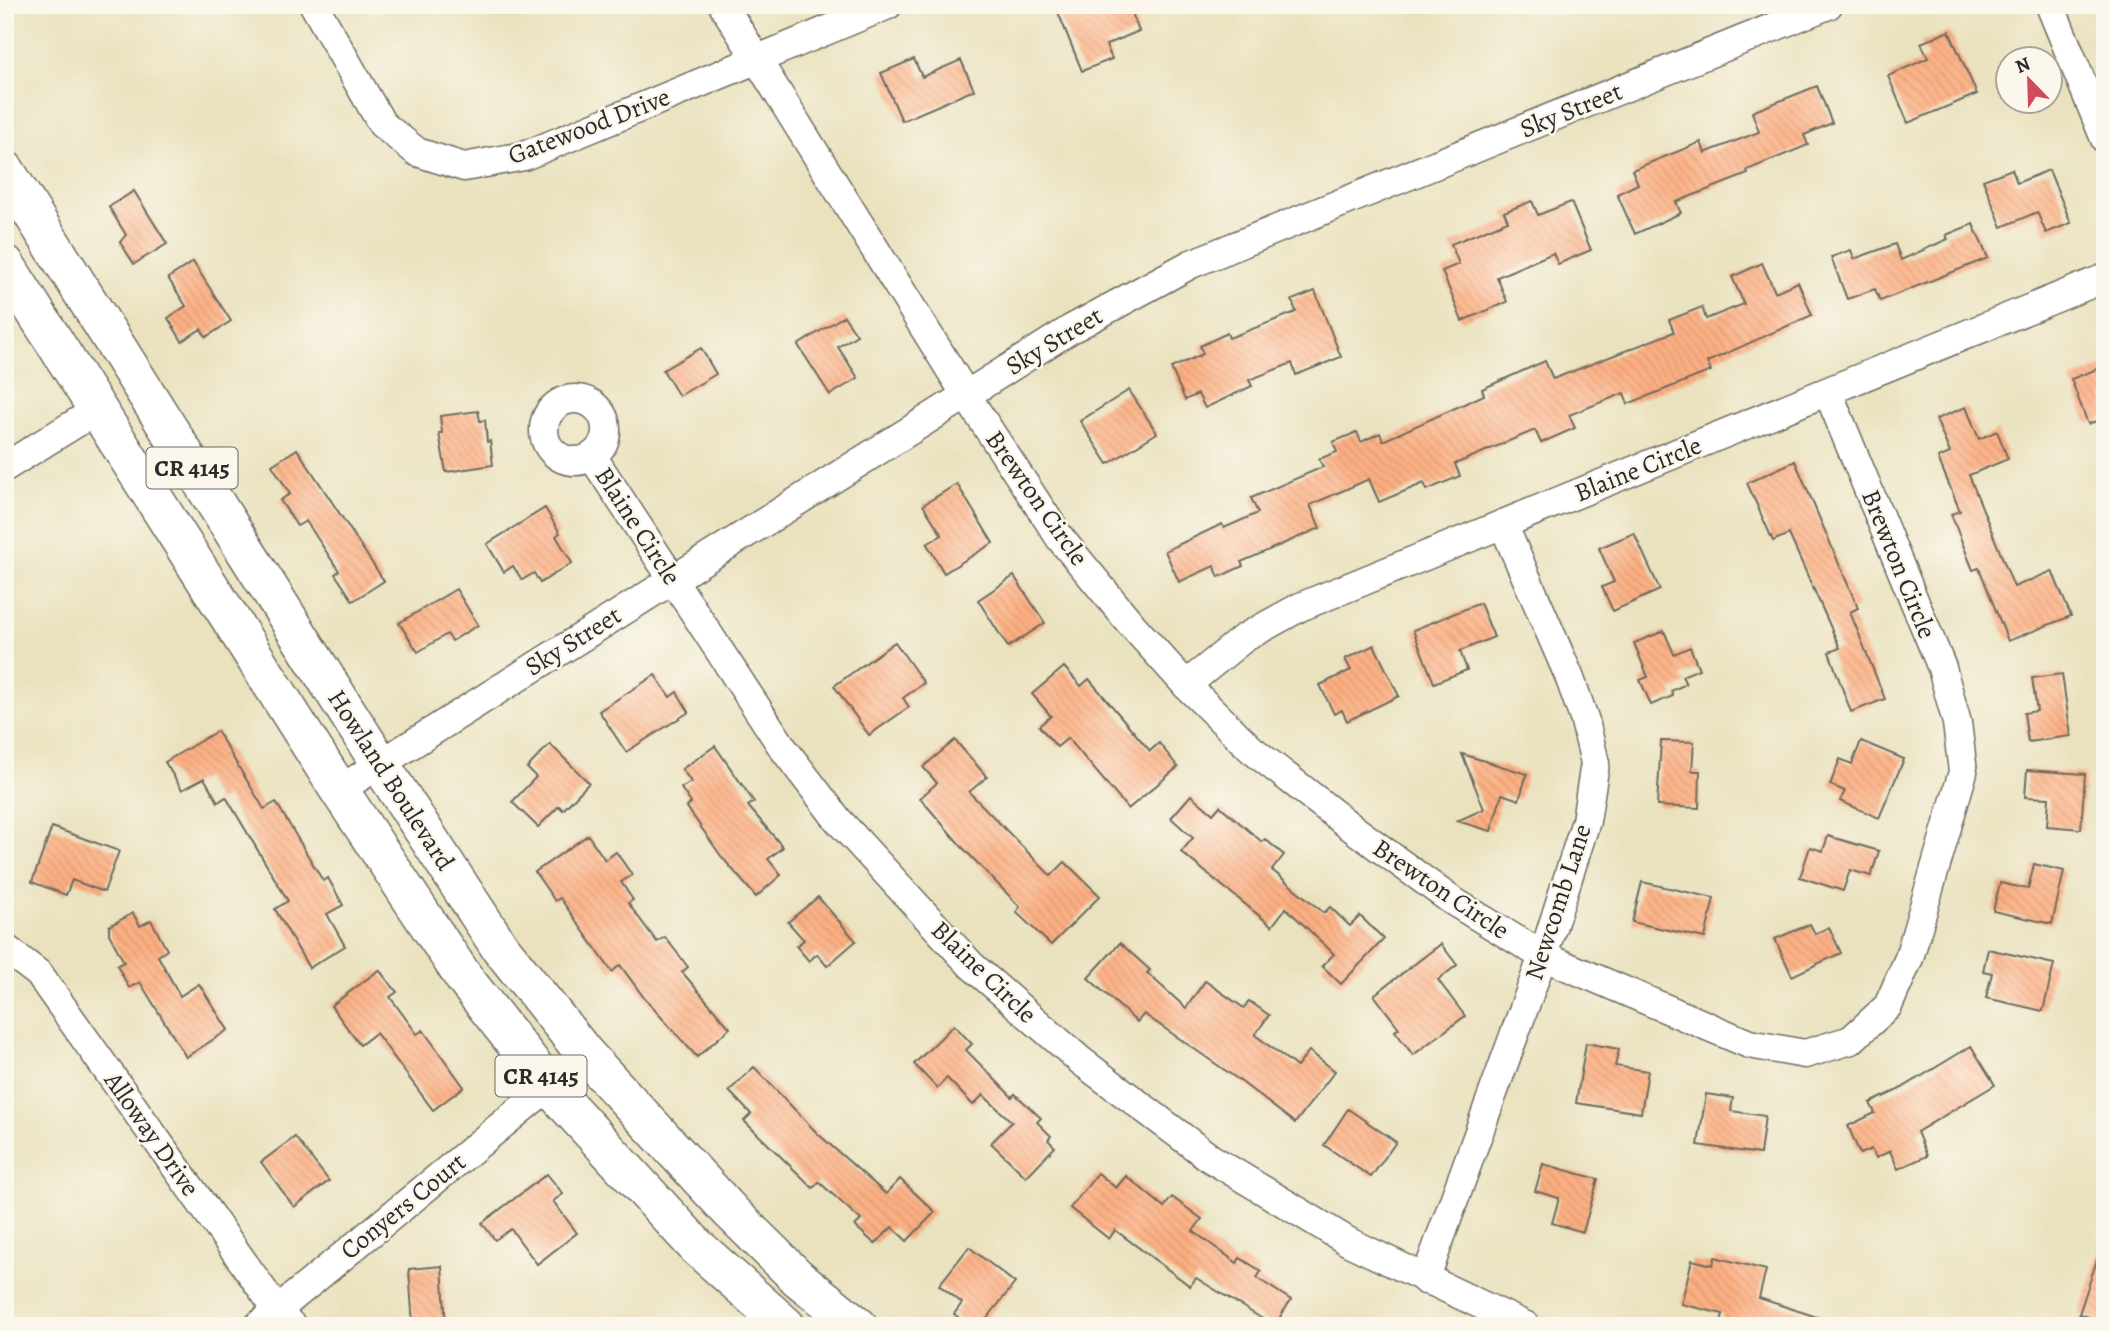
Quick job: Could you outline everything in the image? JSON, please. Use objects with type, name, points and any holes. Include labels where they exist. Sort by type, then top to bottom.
[{"type":"main road","name":"Howland Boulevard","points":[[5,170],[380,764],[499,946],[585,1054],[731,1212],[798,1278],[858,1326]]},
{"type":"main road","name":"Howland Boulevard","points":[[5,264],[339,790],[464,978],[549,1086],[697,1247],[786,1326]]},
{"type":"street","name":"Gatewood Drive","points":[[314,5],[382,124],[417,152],[464,167],[524,156],[888,5]]},
{"type":"street","name":"Brewton Circle","points":[[723,5],[966,395],[1060,538],[1186,685],[1251,749],[1351,828],[1451,900],[1543,956],[1749,1044],[1805,1054],[1851,1040],[1888,1006],[1909,958],[1963,772],[1957,723],[1942,668],[1828,392]]},
{"type":"street","name":"Sky Street","points":[[339,790],[1070,329],[1191,264],[1828,5]]},
{"type":"street","points":[[2050,5],[2105,139]]},
{"type":"street","name":"Blaine Circle","points":[[1186,685],[1244,638],[1300,607],[2105,278]]},
{"type":"street","points":[[5,467],[97,410]]},
{"type":"street","name":"Blaine Circle","points":[[592,456],[783,748],[838,820],[971,965],[1081,1062],[1210,1158],[1349,1242],[1526,1326]]},
{"type":"street","name":"Newcomb Lane","points":[[1425,1280],[1543,956],[1586,821],[1595,763],[1585,721],[1569,676],[1503,524]]},
{"type":"street","name":"Alloway Drive","points":[[5,948],[38,974],[276,1320]]},
{"type":"street","name":"Conyers Court","points":[[276,1320],[549,1086]]},
{"type":"building","points":[[1055,5],[1129,5],[1139,31],[1106,45],[1112,59],[1082,71]]},
{"type":"building","points":[[1949,31],[1977,94],[1908,123],[1888,76],[1928,58],[1921,43]]},
{"type":"building","points":[[914,59],[922,77],[961,60],[974,90],[902,121],[881,73]]},
{"type":"building","points":[[1817,86],[1832,123],[1804,135],[1808,145],[1747,170],[1748,174],[1676,202],[1681,213],[1635,234],[1617,194],[1638,184],[1632,170],[1701,142],[1705,153],[1759,132],[1752,112]]},
{"type":"building","points":[[2012,169],[2017,183],[2049,170],[2071,223],[2046,233],[2037,212],[2002,227],[1983,180]]},
{"type":"building","points":[[134,191],[167,244],[134,264],[120,242],[126,235],[109,207]]},
{"type":"building","points":[[1532,201],[1538,215],[1571,202],[1591,250],[1558,264],[1553,253],[1497,277],[1507,302],[1462,321],[1442,271],[1459,264],[1451,244],[1508,221],[1504,212]]},
{"type":"building","points":[[1973,224],[1988,258],[1880,301],[1875,289],[1847,299],[1831,257],[1851,250],[1854,259],[1895,244],[1901,260],[1948,239],[1946,235]]},
{"type":"building","points":[[193,262],[231,321],[206,337],[201,329],[182,341],[168,318],[186,306],[168,278]]},
{"type":"building","points":[[1762,263],[1775,292],[1798,282],[1812,315],[1707,362],[1711,371],[1628,404],[1624,393],[1569,415],[1575,428],[1541,443],[1535,430],[1455,464],[1460,476],[1427,490],[1424,483],[1379,502],[1369,479],[1310,505],[1320,528],[1241,562],[1243,566],[1219,577],[1214,566],[1179,582],[1165,551],[1222,524],[1224,528],[1258,513],[1251,498],[1323,467],[1319,459],[1337,452],[1333,442],[1357,432],[1361,442],[1380,433],[1383,441],[1484,395],[1482,389],[1545,361],[1553,379],[1674,332],[1669,320],[1702,307],[1706,319],[1744,304],[1732,277]]},
{"type":"building","points":[[1315,291],[1341,357],[1296,375],[1292,363],[1249,380],[1252,386],[1205,408],[1198,394],[1185,400],[1171,368],[1203,354],[1200,346],[1227,333],[1229,338],[1296,312],[1292,300]]},
{"type":"building","points":[[844,316],[857,335],[838,347],[858,378],[830,395],[798,345]]},
{"type":"building","points":[[701,348],[716,374],[679,396],[663,370]]},
{"type":"building","points":[[2105,366],[2105,418],[2088,424],[2071,379]]},
{"type":"building","points":[[1129,390],[1157,433],[1108,464],[1080,421]]},
{"type":"building","points":[[1966,407],[1979,439],[1997,431],[2008,459],[1969,475],[2014,587],[2052,571],[2071,616],[2008,641],[1979,568],[1973,570],[1951,514],[1960,511],[1938,458],[1950,453],[1936,419]]},
{"type":"building","points":[[478,411],[480,421],[485,420],[493,465],[446,472],[439,433],[442,433],[440,416]]},
{"type":"building","points":[[297,449],[384,581],[353,601],[335,574],[339,571],[306,521],[297,526],[280,500],[290,494],[272,465]]},
{"type":"building","points":[[1795,461],[1858,608],[1850,612],[1885,699],[1851,712],[1829,652],[1840,648],[1789,534],[1773,541],[1747,483]]},
{"type":"building","points":[[957,484],[993,543],[944,573],[927,544],[942,535],[923,505]]},
{"type":"building","points":[[545,508],[560,533],[556,536],[572,563],[540,583],[534,573],[522,580],[513,566],[504,572],[487,544]]},
{"type":"building","points":[[1634,533],[1660,590],[1613,611],[1602,587],[1614,582],[1599,548]]},
{"type":"building","points":[[1014,576],[1045,623],[1008,647],[978,600]]},
{"type":"building","points":[[456,589],[478,625],[452,641],[447,634],[418,652],[399,623]]},
{"type":"building","points":[[1480,603],[1494,637],[1460,651],[1467,670],[1434,683],[1413,630]]},
{"type":"building","points":[[1664,631],[1674,654],[1690,647],[1699,669],[1682,676],[1686,684],[1671,691],[1673,696],[1651,705],[1640,680],[1648,677],[1634,643]]},
{"type":"building","points":[[895,642],[924,683],[903,698],[909,707],[869,735],[834,686]]},
{"type":"building","points":[[1374,645],[1399,696],[1347,721],[1342,710],[1334,714],[1320,685],[1351,670],[1345,659]]},
{"type":"building","points":[[1064,667],[1081,686],[1089,679],[1150,751],[1159,743],[1178,767],[1128,809],[1068,738],[1057,747],[1039,726],[1051,716],[1032,694]]},
{"type":"building","points":[[2062,674],[2071,736],[2028,742],[2024,713],[2037,711],[2032,678]]},
{"type":"building","points":[[655,675],[670,697],[677,692],[689,712],[626,752],[599,711]]},
{"type":"building","points":[[217,731],[264,809],[276,802],[323,881],[328,878],[343,905],[327,914],[345,946],[309,968],[275,909],[288,901],[226,797],[218,802],[204,778],[182,790],[165,762]]},
{"type":"building","points":[[955,740],[987,777],[969,792],[1051,876],[1065,862],[1100,896],[1051,945],[1016,912],[1020,907],[962,847],[920,798],[937,783],[923,767]]},
{"type":"building","points":[[1661,741],[1694,742],[1692,771],[1700,771],[1699,808],[1657,806]]},
{"type":"building","points":[[1861,741],[1904,759],[1879,818],[1840,801],[1845,791],[1830,785],[1840,759],[1852,764]]},
{"type":"building","points":[[550,744],[589,783],[563,810],[559,806],[538,827],[512,802],[536,777],[527,768]]},
{"type":"building","points":[[715,746],[754,802],[748,806],[783,847],[768,859],[781,875],[756,897],[721,856],[687,807],[691,803],[681,788],[691,782],[682,769]]},
{"type":"building","points":[[1462,754],[1527,774],[1519,800],[1502,794],[1491,831],[1457,821],[1484,809]]},
{"type":"building","points":[[2027,770],[2085,774],[2081,829],[2047,826],[2049,798],[2025,797]]},
{"type":"building","points":[[1191,795],[1213,814],[1220,806],[1262,842],[1265,839],[1284,855],[1272,870],[1324,913],[1330,907],[1350,926],[1360,916],[1384,939],[1341,984],[1322,966],[1334,954],[1286,908],[1272,926],[1181,852],[1193,838],[1171,818]]},
{"type":"building","points":[[52,827],[119,851],[104,892],[72,880],[66,895],[32,882]]},
{"type":"building","points":[[588,835],[605,860],[616,852],[632,875],[621,882],[633,900],[628,903],[657,942],[665,937],[688,967],[682,972],[730,1028],[697,1057],[645,999],[620,965],[612,972],[560,898],[555,901],[535,872]]},
{"type":"building","points":[[1828,836],[1879,851],[1871,876],[1850,870],[1843,891],[1800,877],[1810,847],[1823,851]]},
{"type":"building","points":[[2034,864],[2064,871],[2052,924],[1993,911],[2000,883],[2028,889]]},
{"type":"building","points":[[1642,882],[1714,898],[1705,938],[1632,922]]},
{"type":"building","points":[[818,897],[856,941],[827,966],[817,954],[809,961],[796,946],[804,940],[788,922]]},
{"type":"building","points":[[133,913],[140,926],[151,920],[167,950],[158,956],[180,996],[199,984],[228,1030],[186,1057],[140,982],[129,988],[117,965],[124,962],[109,934],[109,926]]},
{"type":"building","points":[[1810,924],[1815,934],[1829,927],[1841,953],[1792,976],[1775,939]]},
{"type":"building","points":[[1120,943],[1150,970],[1147,973],[1186,1008],[1205,981],[1244,1008],[1249,1001],[1269,1015],[1255,1035],[1297,1067],[1309,1051],[1335,1071],[1295,1123],[1144,1014],[1137,1022],[1088,978]]},
{"type":"building","points":[[1441,944],[1457,965],[1438,980],[1465,1016],[1413,1055],[1395,1031],[1399,1028],[1374,995]]},
{"type":"building","points":[[1988,949],[2054,964],[2043,1011],[1986,998],[1992,973],[1983,971]]},
{"type":"building","points":[[379,970],[397,992],[390,997],[417,1034],[423,1030],[464,1087],[433,1110],[376,1033],[360,1045],[331,1006]]},
{"type":"building","points":[[954,1025],[972,1044],[966,1050],[1012,1097],[1015,1094],[1041,1118],[1037,1122],[1051,1136],[1048,1140],[1055,1147],[1026,1177],[991,1143],[1012,1122],[983,1095],[973,1105],[947,1078],[937,1088],[914,1064]]},
{"type":"building","points":[[1586,1043],[1619,1049],[1615,1066],[1648,1071],[1641,1113],[1576,1103]]},
{"type":"building","points":[[1971,1046],[1995,1085],[1917,1132],[1927,1156],[1898,1169],[1890,1151],[1876,1158],[1871,1149],[1860,1154],[1848,1126],[1875,1113],[1870,1103],[1902,1088]]},
{"type":"building","points":[[754,1067],[818,1134],[886,1194],[900,1179],[935,1212],[907,1241],[892,1227],[875,1244],[855,1226],[861,1220],[819,1182],[813,1188],[744,1121],[751,1114],[729,1091]]},
{"type":"building","points":[[1706,1094],[1733,1098],[1731,1111],[1765,1116],[1760,1154],[1698,1145]]},
{"type":"building","points":[[1348,1109],[1396,1142],[1371,1177],[1324,1145]]},
{"type":"building","points":[[295,1137],[329,1181],[294,1207],[261,1162]]},
{"type":"building","points":[[1543,1164],[1598,1179],[1583,1232],[1552,1223],[1559,1198],[1535,1191]]},
{"type":"building","points":[[1098,1173],[1116,1188],[1126,1176],[1164,1207],[1172,1197],[1202,1219],[1193,1231],[1237,1263],[1240,1258],[1261,1271],[1257,1278],[1291,1300],[1274,1326],[1196,1278],[1190,1286],[1115,1230],[1109,1239],[1070,1208]]},
{"type":"building","points":[[547,1174],[563,1194],[553,1201],[577,1233],[537,1264],[511,1229],[495,1240],[482,1223]]},
{"type":"building","points":[[969,1247],[1015,1283],[981,1326],[970,1326],[954,1314],[962,1303],[939,1285]]},
{"type":"building","points":[[2101,1248],[2105,1249],[2105,1322],[2079,1314]]},
{"type":"building","points":[[1715,1257],[1766,1270],[1759,1298],[1832,1322],[1831,1326],[1720,1326],[1723,1314],[1681,1304],[1692,1260],[1713,1265]]},
{"type":"building","points":[[442,1266],[446,1326],[413,1326],[409,1269]]}]
